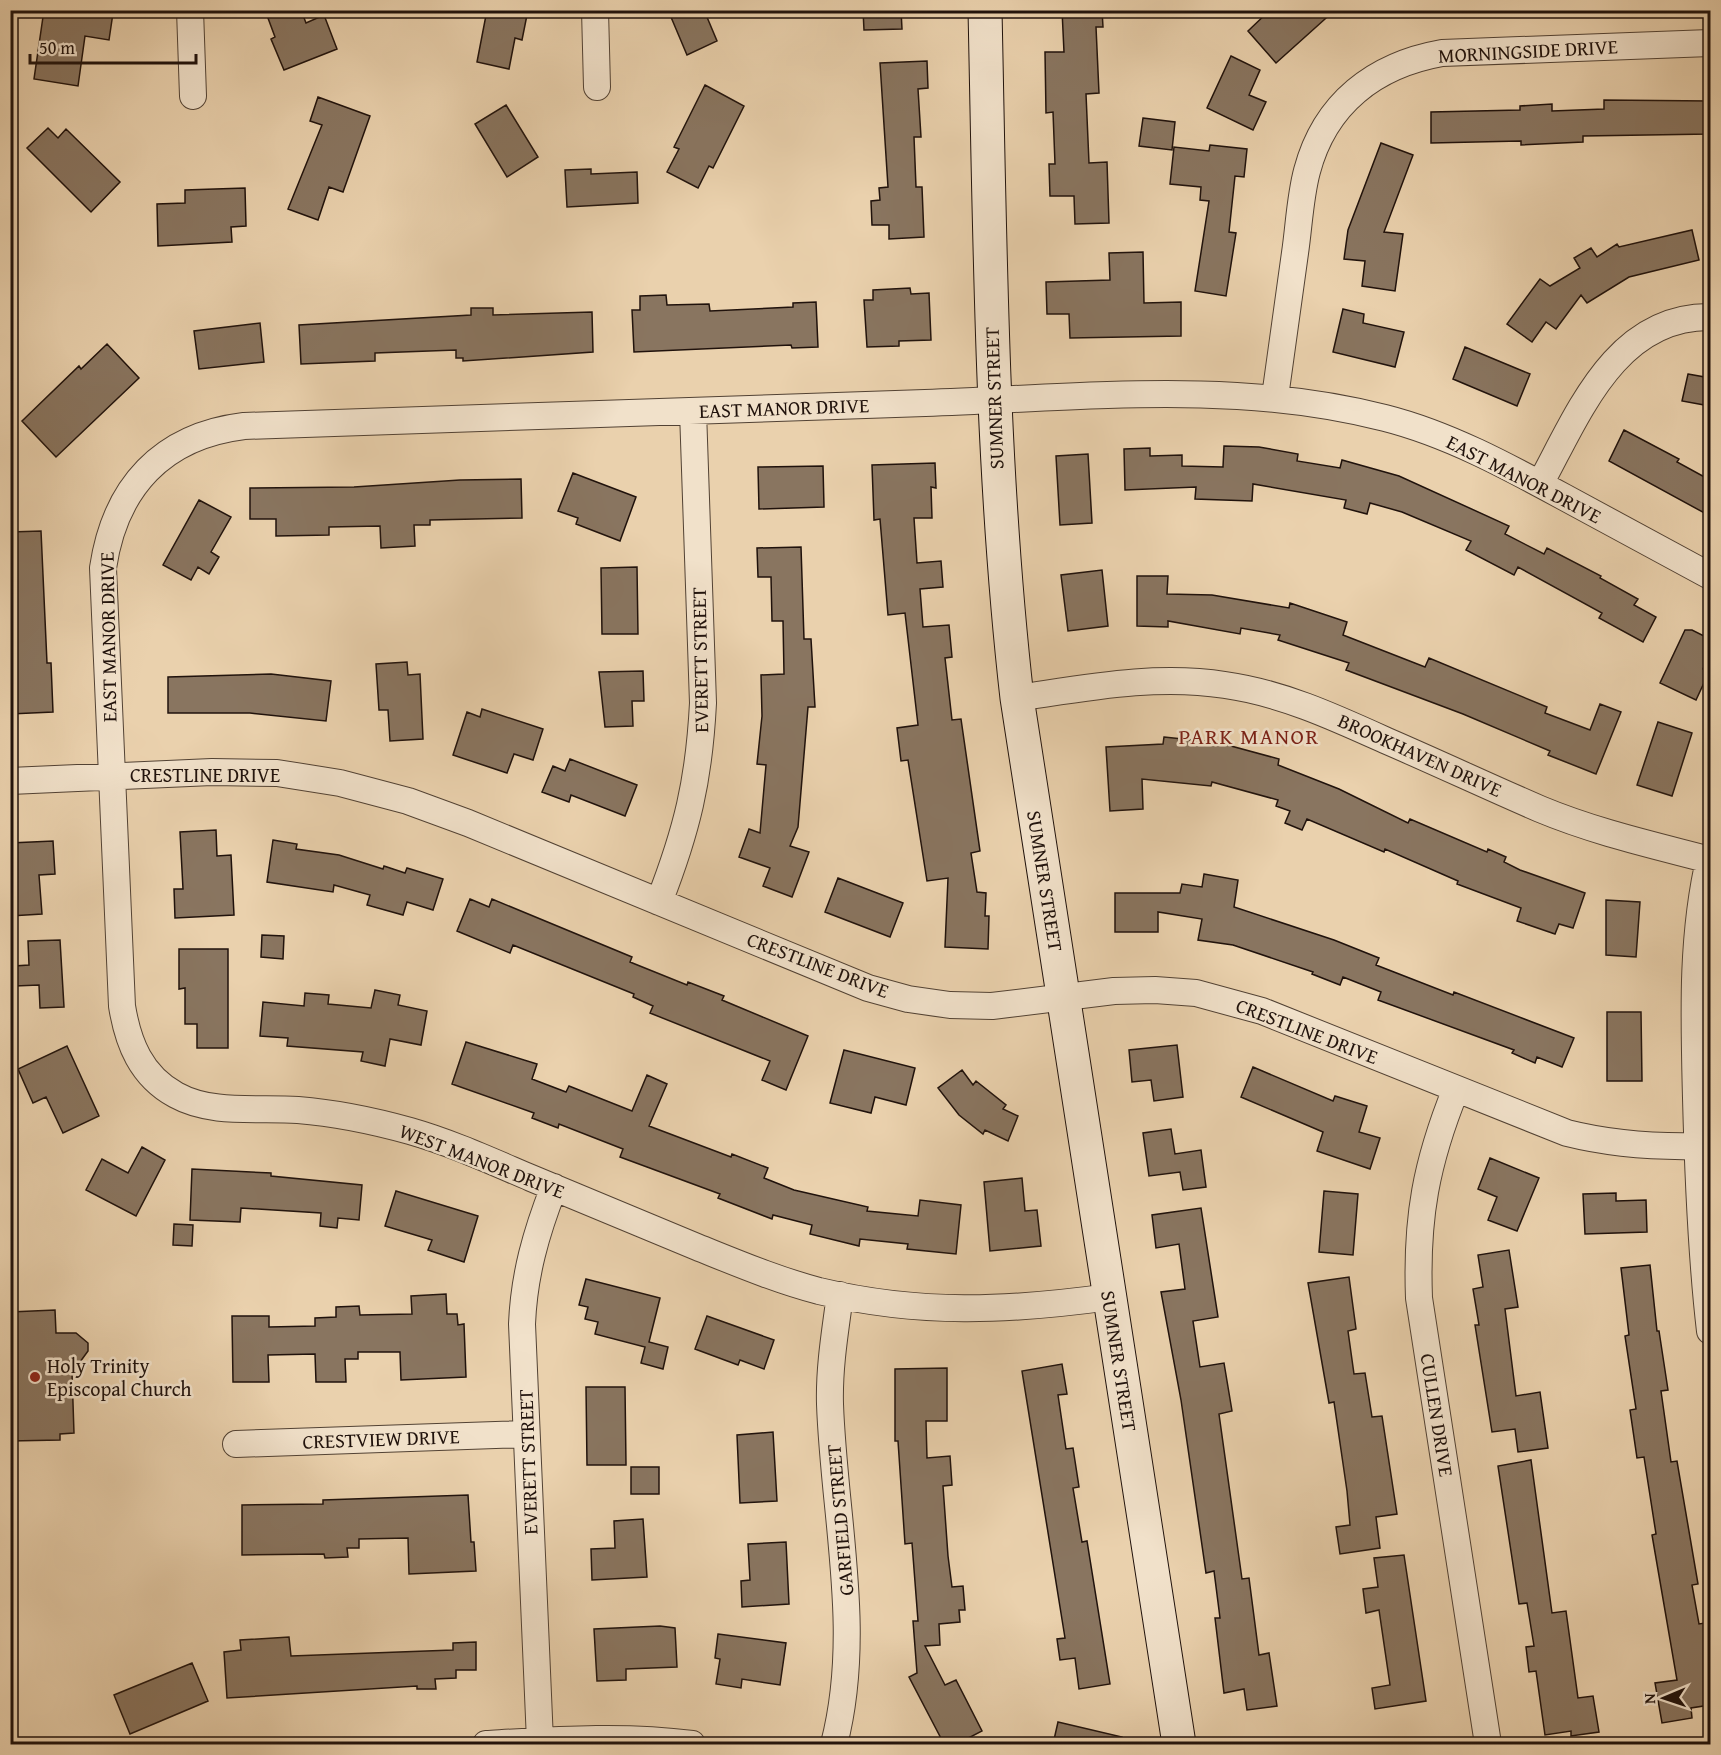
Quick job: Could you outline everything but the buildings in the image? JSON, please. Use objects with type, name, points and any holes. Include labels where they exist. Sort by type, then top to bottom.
[{"type":"street","points":[[190,10],[193,96]]},
{"type":"street","points":[[595,10],[597,87]]},
{"type":"street","name":"SUMNER STREET","points":[[985,10],[994,401],[1005,587],[1017,698],[1179,1744]]},
{"type":"street","name":"MORNINGSIDE DRIVE","points":[[1275,397],[1306,173],[1324,128],[1345,100],[1366,82],[1406,61],[1442,53],[1710,43]]},
{"type":"street","points":[[1540,484],[1595,383],[1608,366],[1628,347],[1651,332],[1676,322],[1710,317]]},
{"type":"street","name":"EAST MANOR DRIVE","points":[[112,776],[103,568],[107,541],[116,515],[129,491],[147,470],[168,452],[198,436],[244,426],[1223,394],[1275,397],[1328,404],[1389,419],[1442,437],[1493,459],[1710,576]]},
{"type":"street","name":"EVERETT STREET","points":[[659,902],[679,850],[694,798],[700,751],[703,703],[693,411]]},
{"type":"street","name":"BROOKHAVEN DRIVE","points":[[1017,698],[1126,682],[1175,680],[1224,685],[1273,695],[1320,711],[1543,810],[1614,835],[1710,858]]},
{"type":"street","name":"CRESTLINE DRIVE","points":[[10,781],[212,772],[277,773],[340,783],[408,801],[458,819],[868,988],[908,999],[950,1005],[992,1006],[1114,991],[1155,990],[1196,993],[1236,1002],[1567,1133],[1606,1143],[1652,1147],[1697,1146]]},
{"type":"street","name":"WEST MANOR DRIVE","points":[[112,776],[126,1029],[130,1044],[139,1060],[158,1083],[175,1095],[204,1105],[307,1111],[384,1125],[465,1150],[756,1271],[840,1295],[904,1306],[966,1310],[1028,1308],[1110,1298]]},
{"type":"street","points":[[1710,858],[1697,934],[1693,996],[1697,1146],[1710,1331]]},
{"type":"street","name":"CULLEN DRIVE","points":[[1456,1089],[1430,1162],[1421,1202],[1417,1250],[1419,1298],[1488,1744]]},
{"type":"street","name":"EVERETT STREET","points":[[540,1741],[522,1324],[524,1283],[538,1227],[554,1188]]},
{"type":"street","name":"GARFIELD STREET","points":[[834,1744],[841,1719],[848,1664],[848,1615],[830,1404],[831,1358],[840,1295]]},
{"type":"street","name":"CRESTVIEW DRIVE","points":[[236,1444],[526,1434]]},
{"type":"street","points":[[486,1744],[631,1739],[693,1744]]},
{"type":"place","name":"Holy Trinity Episcopal Church","points":[[35,1377]]},
{"type":"district","name":"PARK MANOR","points":[[1249,736]]}]
